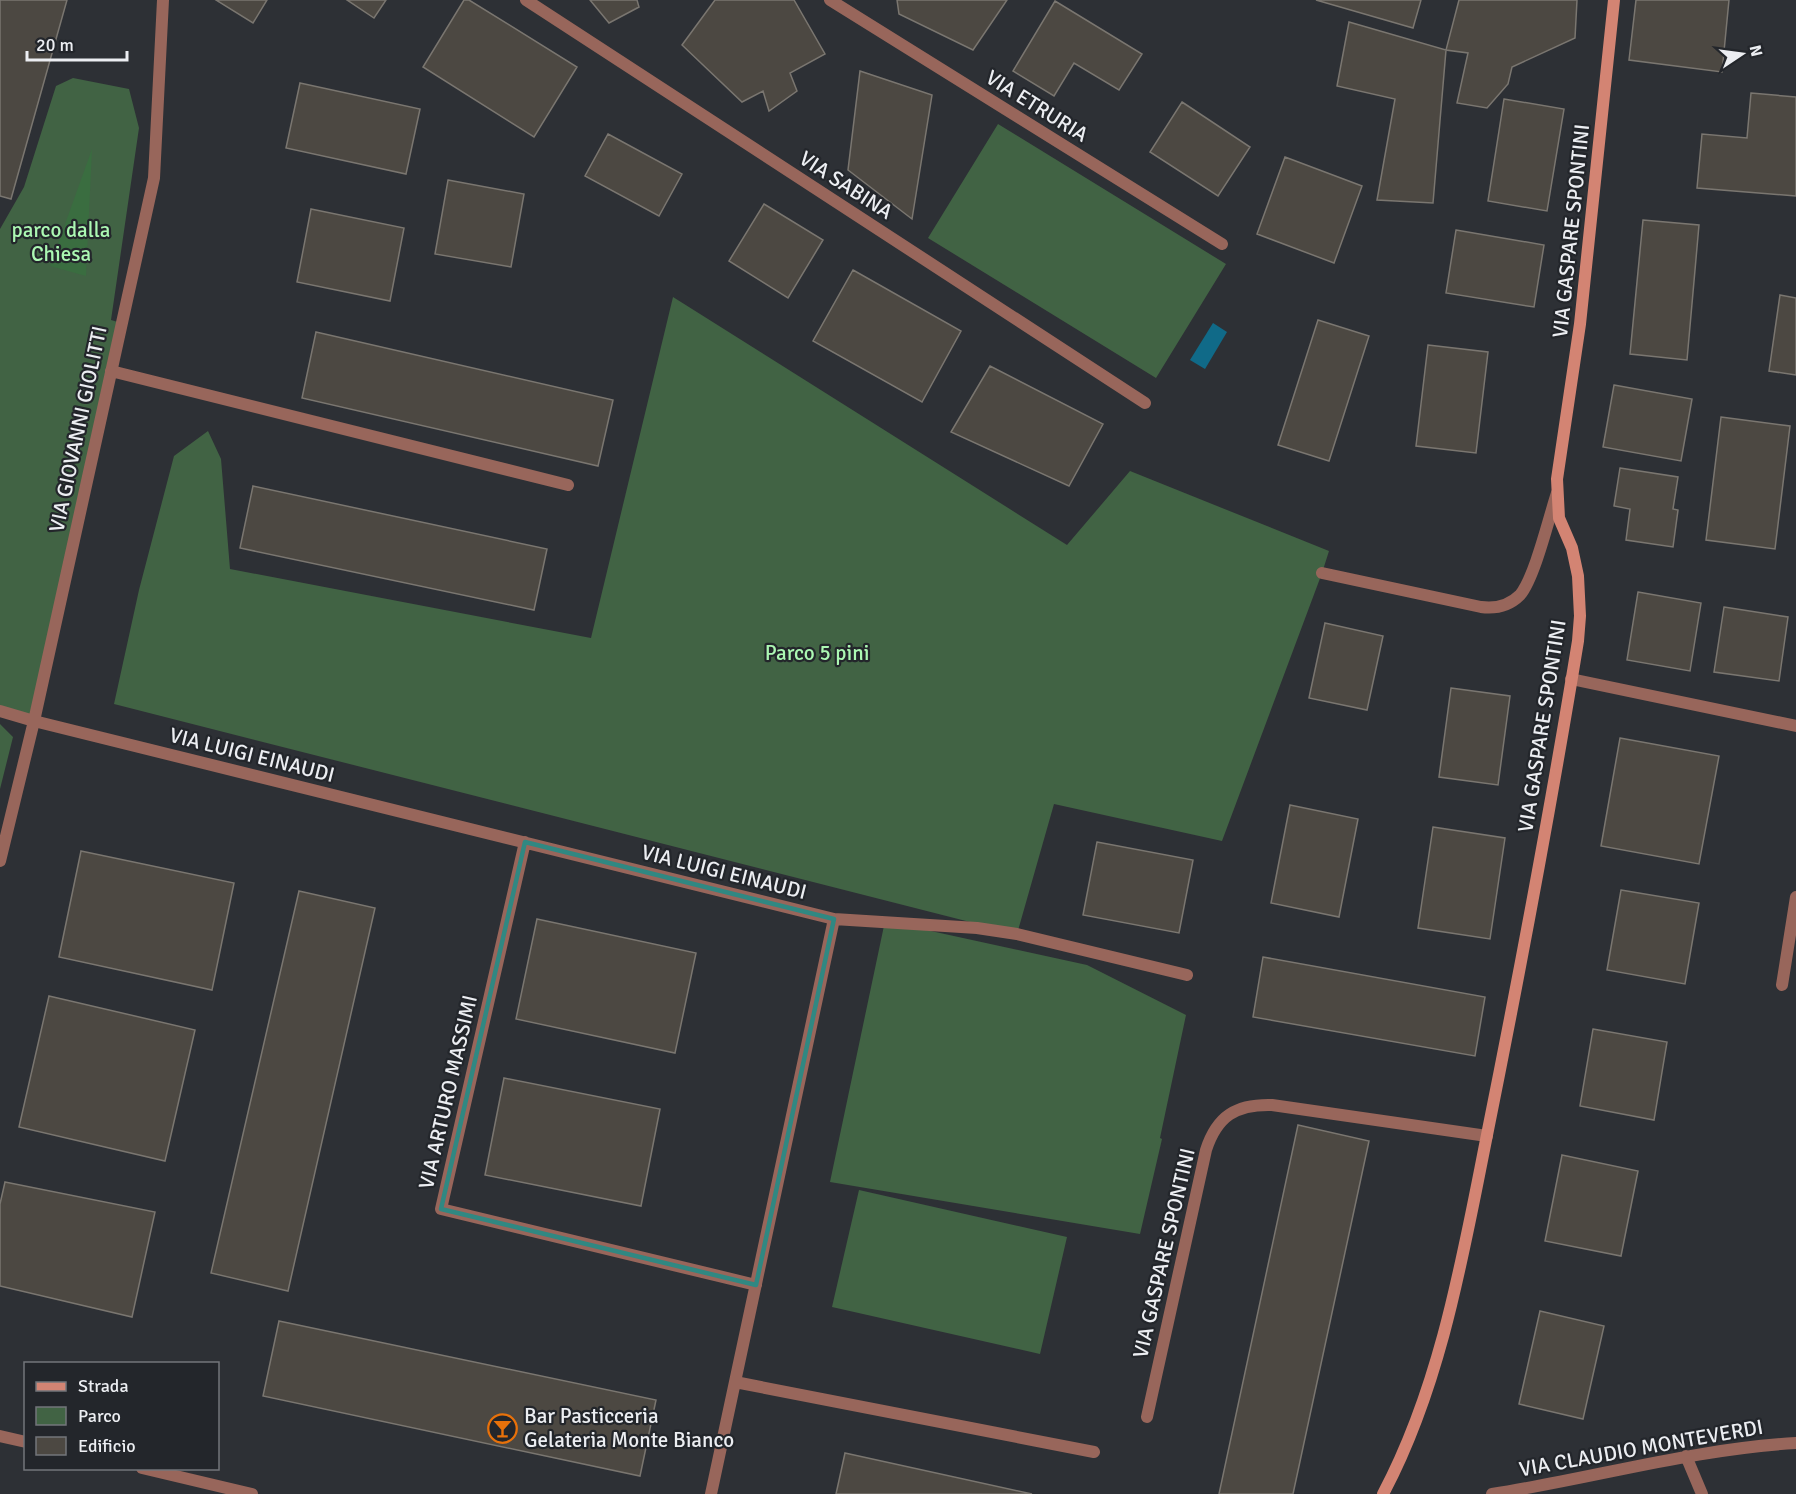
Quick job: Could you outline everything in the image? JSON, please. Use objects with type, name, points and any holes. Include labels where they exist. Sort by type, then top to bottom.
[{"type":"main road","name":"VIA GASPARE SPONTINI","points":[[1383,1494],[1401,1459],[1428,1387],[1461,1262],[1513,1006],[1572,679],[1580,616],[1578,576],[1572,548],[1559,518],[1557,493],[1560,452],[1579,334],[1614,0]]},
{"type":"street","name":"VIA GIOVANNI GIOLITTI","points":[[0,861],[34,721],[154,178],[163,0]]},
{"type":"street","name":"VIA SABINA","points":[[526,0],[1145,403]]},
{"type":"street","name":"VIA ETRURIA","points":[[830,0],[1222,244]]},
{"type":"street","points":[[111,371],[568,485]]},
{"type":"street","points":[[1322,573],[1481,607],[1497,608],[1506,605],[1520,594],[1528,579],[1557,493]]},
{"type":"street","points":[[1572,679],[1796,726]]},
{"type":"street","name":"VIA LUIGI EINAUDI","points":[[0,711],[834,919],[977,928],[1017,934],[1187,975]]},
{"type":"street","name":"VIA ARTURO MASSIMI","points":[[525,842],[441,1209],[756,1285]]},
{"type":"street","points":[[1782,985],[1796,897]]},
{"type":"street","points":[[711,1494],[834,919]]},
{"type":"street","name":"VIA GASPARE SPONTINI","points":[[1147,1417],[1206,1150],[1214,1130],[1222,1120],[1231,1113],[1251,1105],[1272,1105],[1487,1136]]},
{"type":"street","points":[[735,1382],[1094,1452]]},
{"type":"street","points":[[0,1436],[24,1442]]},
{"type":"street","name":"VIA CLAUDIO MONTEVERDI","points":[[1492,1494],[1686,1456],[1734,1448],[1796,1443]]},
{"type":"street","points":[[1686,1456],[1702,1494]]},
{"type":"street","points":[[150,1470],[252,1494]]},
{"type":"highlighted area","points":[[525,842],[834,919],[756,1285],[441,1209]]},
{"type":"green space","name":"parco dalla Chiesa","points":[[73,78],[129,89],[139,128],[111,320],[121,323],[34,721],[0,711],[0,229],[24,187],[56,86]]},
{"type":"green space","points":[[998,124],[1226,264],[1156,378],[928,238]]},
{"type":"green space","name":"parco dalla Chiesa","points":[[92,149],[86,276],[50,266]]},
{"type":"green space","name":"Parco 5 pini","points":[[673,297],[1067,545],[1130,471],[1329,551],[1222,841],[1054,804],[1017,934],[114,704],[139,590],[174,456],[208,431],[221,459],[230,569],[591,638]]},
{"type":"green space","points":[[0,724],[13,737],[0,789]]},
{"type":"green space","points":[[885,921],[1087,965],[1186,1015],[1160,1138],[1162,1139],[1140,1234],[830,1182]]},
{"type":"green space","points":[[859,1190],[1067,1237],[1040,1354],[832,1307]]},
{"type":"water","points":[[1213,323],[1227,332],[1205,369],[1190,360]]},
{"type":"building","points":[[0,0],[67,0],[11,199],[0,196]]},
{"type":"building","points":[[216,0],[267,0],[253,23]]},
{"type":"building","points":[[347,0],[386,0],[374,18]]},
{"type":"building","points":[[464,0],[469,0],[577,67],[534,137],[423,67]]},
{"type":"building","points":[[590,0],[637,0],[639,7],[609,23]]},
{"type":"building","points":[[715,0],[794,0],[825,54],[790,73],[797,91],[769,111],[763,91],[742,102],[682,45]]},
{"type":"building","points":[[897,0],[1007,0],[973,50],[899,14]]},
{"type":"building","points":[[1316,0],[1421,0],[1413,28]]},
{"type":"building","points":[[1459,0],[1577,0],[1575,38],[1512,67],[1508,84],[1487,108],[1457,103],[1468,53],[1446,50]]},
{"type":"building","points":[[1636,0],[1729,0],[1722,72],[1629,60]]},
{"type":"building","points":[[1055,1],[1142,54],[1119,90],[1074,63],[1054,96],[1013,71]]},
{"type":"building","points":[[1349,22],[1446,50],[1433,203],[1377,200],[1395,99],[1337,86]]},
{"type":"building","points":[[860,71],[932,95],[912,219],[848,170]]},
{"type":"building","points":[[300,83],[420,109],[406,174],[286,148]]},
{"type":"building","points":[[1751,93],[1796,97],[1796,196],[1697,188],[1702,134],[1747,138]]},
{"type":"building","points":[[1504,99],[1564,109],[1547,211],[1488,201]]},
{"type":"building","points":[[1182,102],[1250,147],[1218,196],[1150,152]]},
{"type":"building","points":[[608,134],[682,174],[659,216],[585,176]]},
{"type":"building","points":[[1285,157],[1362,186],[1334,263],[1257,234]]},
{"type":"building","points":[[448,180],[524,194],[511,267],[435,254]]},
{"type":"building","points":[[764,204],[823,240],[788,298],[729,261]]},
{"type":"building","points":[[311,209],[404,228],[390,301],[297,282]]},
{"type":"building","points":[[1643,220],[1699,225],[1687,360],[1630,354]]},
{"type":"building","points":[[1456,230],[1544,245],[1534,307],[1446,293]]},
{"type":"building","points":[[853,270],[961,331],[922,402],[813,341]]},
{"type":"building","points":[[1780,295],[1796,298],[1796,375],[1769,371]]},
{"type":"building","points":[[1318,320],[1369,336],[1329,461],[1278,445]]},
{"type":"building","points":[[316,332],[613,400],[598,466],[302,398]]},
{"type":"building","points":[[1428,345],[1488,352],[1476,453],[1416,446]]},
{"type":"building","points":[[990,366],[1103,424],[1069,486],[951,432]]},
{"type":"building","points":[[1614,385],[1692,399],[1681,461],[1603,447]]},
{"type":"building","points":[[1721,417],[1790,426],[1775,549],[1706,540]]},
{"type":"building","points":[[1620,468],[1678,477],[1673,509],[1678,510],[1673,547],[1626,540],[1630,509],[1614,506]]},
{"type":"building","points":[[253,486],[547,549],[534,610],[240,548]]},
{"type":"building","points":[[1638,592],[1701,603],[1690,671],[1627,660]]},
{"type":"building","points":[[1724,607],[1788,617],[1779,681],[1714,672]]},
{"type":"building","points":[[1325,623],[1383,636],[1367,710],[1309,698]]},
{"type":"building","points":[[1451,688],[1510,696],[1498,785],[1439,777]]},
{"type":"building","points":[[1620,738],[1719,756],[1699,864],[1601,846]]},
{"type":"building","points":[[1290,805],[1358,819],[1339,917],[1271,903]]},
{"type":"building","points":[[1433,827],[1505,838],[1490,939],[1418,928]]},
{"type":"building","points":[[1097,842],[1193,860],[1179,933],[1083,915]]},
{"type":"building","points":[[81,851],[234,883],[212,990],[59,957]]},
{"type":"building","points":[[1621,890],[1699,903],[1685,984],[1607,970]]},
{"type":"building","points":[[299,891],[375,908],[288,1291],[211,1273]]},
{"type":"building","points":[[537,919],[696,953],[675,1053],[516,1019]]},
{"type":"building","points":[[1263,957],[1485,997],[1475,1056],[1253,1017]]},
{"type":"building","points":[[49,996],[195,1030],[165,1161],[19,1127]]},
{"type":"building","points":[[1593,1029],[1667,1042],[1654,1120],[1580,1106]]},
{"type":"building","points":[[504,1078],[660,1109],[641,1206],[485,1175]]},
{"type":"building","points":[[1298,1125],[1369,1141],[1293,1494],[1219,1494]]},
{"type":"building","points":[[1562,1155],[1638,1171],[1621,1256],[1545,1241]]},
{"type":"building","points":[[5,1182],[155,1212],[132,1317],[0,1286],[0,1204]]},
{"type":"building","points":[[1540,1311],[1604,1326],[1583,1419],[1519,1404]]},
{"type":"building","points":[[279,1321],[656,1400],[640,1476],[263,1396]]},
{"type":"building","points":[[845,1453],[1032,1494],[836,1494]]},
{"type":"place","name":"Bar Pasticceria Gelateria Monte Bianco","points":[[503,1428]]}]
